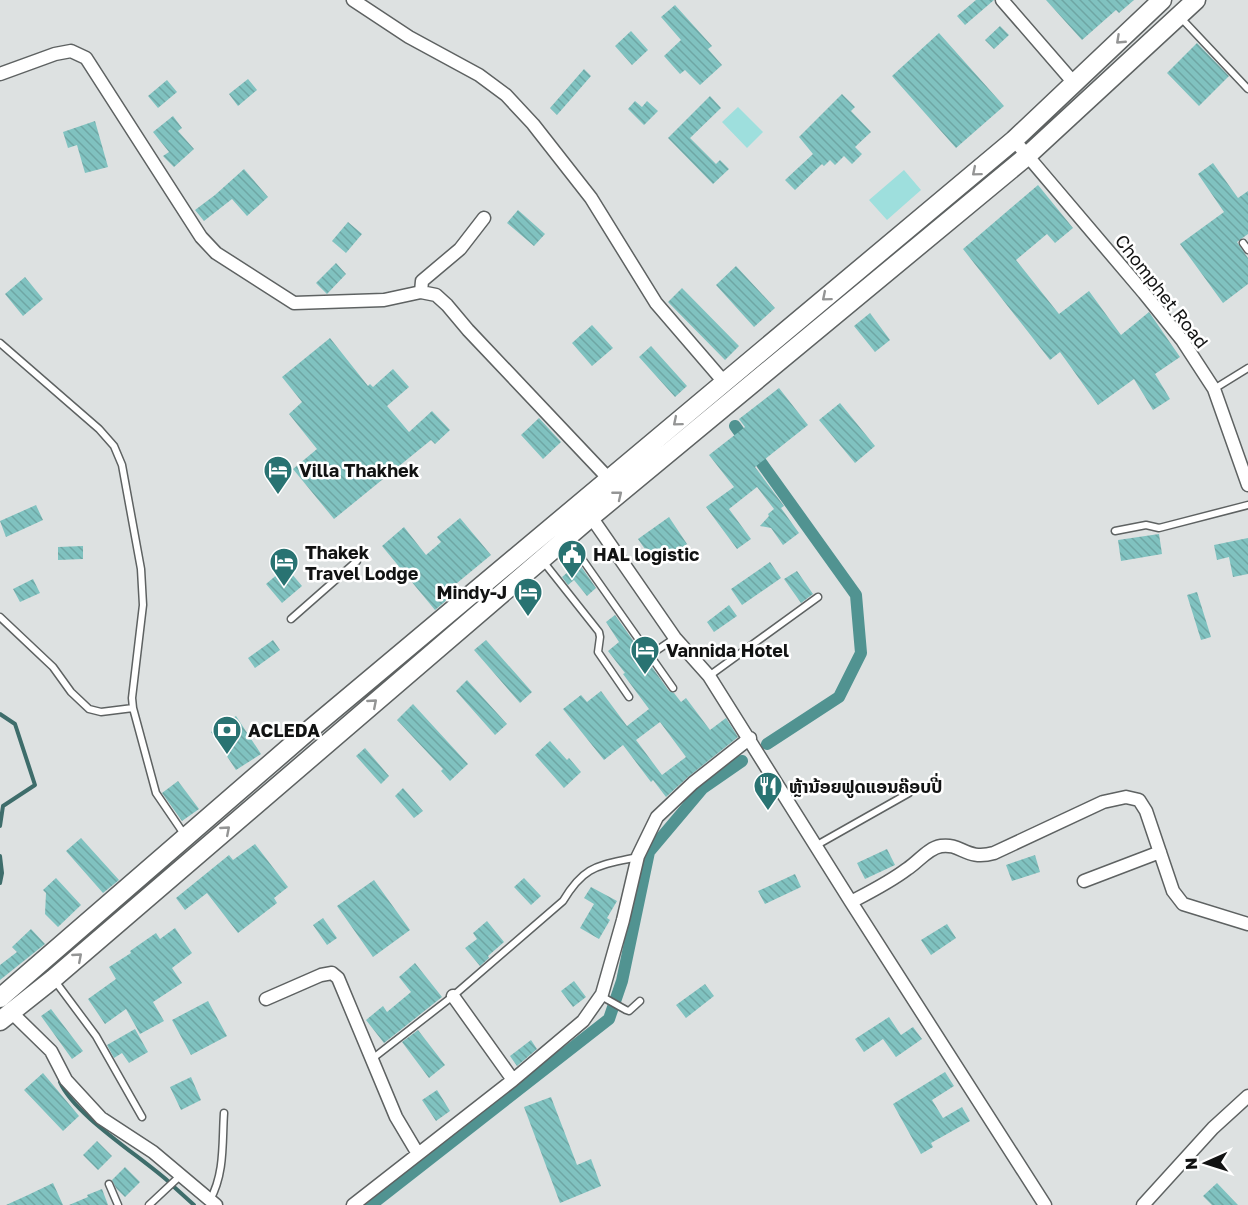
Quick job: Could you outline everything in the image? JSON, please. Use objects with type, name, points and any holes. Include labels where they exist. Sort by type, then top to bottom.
[{"type":"main road","points":[[4,1010],[53,979],[567,538],[609,479],[1014,140],[1162,0]]},
{"type":"main road","points":[[4,1010],[186,837],[307,732],[1027,156],[1196,0]]},
{"type":"street","points":[[353,0],[409,37],[479,75],[506,95],[533,124],[591,198],[656,303],[723,382]]},
{"type":"street","points":[[1002,0],[1074,83]]},
{"type":"street","points":[[0,74],[55,54],[71,51],[86,58],[201,237],[216,253],[294,303],[384,300],[421,292],[436,295],[609,479]]},
{"type":"street","name":"Chomphet Road","points":[[1014,140],[1182,340],[1214,389],[1248,485]]},
{"type":"street","points":[[421,292],[422,281],[460,249],[484,218]]},
{"type":"street","points":[[586,510],[675,638],[709,676],[750,738],[851,903],[1045,1205]]},
{"type":"street","points":[[353,1205],[513,1080],[583,1021],[601,996],[623,920],[638,856],[657,817],[693,783],[750,738]]},
{"type":"street","points":[[851,903],[908,869],[937,847],[952,845],[970,855],[981,856],[994,853],[1103,802],[1125,797],[1139,800],[1146,811],[1173,891],[1183,904],[1248,924]]},
{"type":"street","points":[[1084,881],[1160,852]]},
{"type":"street","points":[[266,999],[321,975],[332,974],[338,978],[396,1117],[418,1154]]},
{"type":"street","points":[[453,996],[513,1080]]},
{"type":"street","points":[[4,1010],[51,1051],[66,1080],[101,1118],[153,1152],[213,1202]]},
{"type":"street","points":[[1143,1205],[1213,1128],[1248,1096]]},
{"type":"lane","points":[[1179,15],[1248,89]]},
{"type":"lane","points":[[1243,243],[1248,250]]},
{"type":"lane","points":[[0,343],[99,429],[114,446],[122,465],[141,569],[143,606],[132,708],[156,793],[186,837]]},
{"type":"lane","points":[[1214,389],[1248,368]]},
{"type":"lane","points":[[1115,531],[1146,525],[1159,528],[1248,505]]},
{"type":"lane","points":[[567,538],[673,688]]},
{"type":"lane","points":[[541,560],[599,632],[598,652],[629,697]]},
{"type":"lane","points":[[291,619],[357,561]]},
{"type":"lane","points":[[709,676],[818,597]]},
{"type":"lane","points":[[0,616],[53,667],[71,692],[89,709],[101,712],[132,708]]},
{"type":"lane","points":[[650,655],[675,638]]},
{"type":"lane","points":[[817,845],[909,793]]},
{"type":"lane","points":[[372,1059],[453,996],[563,901],[583,873],[638,856]]},
{"type":"lane","points":[[53,979],[96,1036],[142,1117]]},
{"type":"lane","points":[[601,996],[629,1011],[640,1001]]},
{"type":"lane","points":[[213,1202],[221,1171],[224,1113]]},
{"type":"lane","points":[[149,1205],[181,1175]]},
{"type":"lane","points":[[110,1184],[118,1205]]},
{"type":"shaded area","points":[[738,107],[763,132],[747,148],[722,122]]},
{"type":"shaded area","points":[[904,170],[921,190],[887,220],[869,200]]},
{"type":"building","points":[[976,0],[994,0],[965,25],[957,16]]},
{"type":"building","points":[[1046,0],[1134,0],[1119,13],[1116,10],[1082,40]]},
{"type":"building","points":[[675,5],[712,46],[708,49],[722,65],[700,85],[685,70],[680,74],[664,56],[681,40],[661,17]]},
{"type":"building","points":[[1000,26],[1009,35],[994,49],[985,40]]},
{"type":"building","points":[[631,31],[648,50],[632,65],[615,46]]},
{"type":"building","points":[[939,33],[1004,106],[956,148],[892,76]]},
{"type":"building","points":[[1197,43],[1229,76],[1199,106],[1167,73]]},
{"type":"building","points":[[584,69],[591,76],[557,115],[550,108]]},
{"type":"building","points":[[248,79],[257,90],[238,106],[229,94]]},
{"type":"building","points":[[167,80],[177,92],[158,108],[148,96]]},
{"type":"building","points":[[842,94],[855,107],[851,111],[871,132],[855,147],[862,154],[852,164],[844,156],[835,165],[830,160],[824,166],[822,164],[795,190],[785,180],[813,154],[799,137]]},
{"type":"building","points":[[710,96],[721,108],[690,138],[716,164],[720,160],[729,169],[713,184],[668,138]]},
{"type":"building","points":[[635,101],[642,107],[647,101],[658,111],[644,125],[628,109]]},
{"type":"building","points":[[173,116],[182,128],[178,131],[194,149],[174,167],[163,156],[169,152],[153,132]]},
{"type":"building","points":[[95,121],[108,167],[85,173],[77,145],[68,148],[63,132]]},
{"type":"building","points":[[1213,163],[1238,198],[1248,191],[1248,234],[1237,242],[1248,258],[1248,284],[1223,303],[1180,244],[1224,212],[1198,174]]},
{"type":"building","points":[[244,169],[268,197],[247,216],[232,199],[204,221],[195,210]]},
{"type":"building","points":[[1038,185],[1073,228],[1055,243],[1047,234],[1016,260],[1059,314],[1089,291],[1121,335],[1149,312],[1180,357],[1155,374],[1170,399],[1153,410],[1134,379],[1098,405],[1060,352],[1050,360],[963,249]]},
{"type":"building","points":[[518,210],[545,234],[534,246],[507,223]]},
{"type":"building","points":[[348,222],[362,234],[346,253],[332,241]]},
{"type":"building","points":[[336,263],[346,274],[327,294],[316,283]]},
{"type":"building","points":[[736,266],[775,308],[754,327],[716,285]]},
{"type":"building","points":[[25,277],[43,299],[23,316],[5,294]]},
{"type":"building","points":[[682,288],[739,346],[725,360],[668,302]]},
{"type":"building","points":[[870,313],[890,340],[875,352],[854,326]]},
{"type":"building","points":[[592,325],[613,348],[592,366],[572,343]]},
{"type":"building","points":[[330,338],[368,386],[370,384],[373,387],[393,369],[409,387],[387,406],[409,432],[432,411],[450,430],[435,444],[431,440],[334,519],[293,469],[317,449],[289,414],[302,402],[282,377]]},
{"type":"building","points":[[651,346],[687,386],[675,397],[639,357]]},
{"type":"building","points":[[779,388],[808,425],[755,467],[784,506],[781,508],[799,533],[783,545],[771,528],[760,526],[774,509],[757,487],[729,509],[751,539],[737,549],[706,507],[734,487],[709,455],[745,427],[739,419]]},
{"type":"building","points":[[840,403],[875,446],[855,463],[819,420]]},
{"type":"building","points":[[539,418],[561,442],[543,459],[521,435]]},
{"type":"building","points":[[36,505],[43,520],[6,537],[0,521]]},
{"type":"building","points":[[669,517],[687,544],[656,565],[638,539]]},
{"type":"building","points":[[460,518],[491,555],[451,588],[455,593],[435,610],[382,546],[404,527],[426,555],[441,542],[437,537]]},
{"type":"building","points":[[1159,534],[1162,554],[1121,561],[1118,540]]},
{"type":"building","points":[[1248,538],[1248,574],[1233,577],[1229,557],[1217,560],[1214,545]]},
{"type":"building","points":[[83,546],[83,559],[58,560],[58,547]]},
{"type":"building","points":[[578,562],[596,588],[587,596],[574,580],[568,585],[562,577]]},
{"type":"building","points":[[770,562],[781,578],[742,605],[731,589]]},
{"type":"building","points":[[286,567],[302,586],[282,603],[266,584]]},
{"type":"building","points":[[797,571],[813,594],[801,603],[784,579]]},
{"type":"building","points":[[33,579],[40,593],[20,602],[13,589]]},
{"type":"building","points":[[1197,592],[1211,637],[1201,640],[1187,595]]},
{"type":"building","points":[[729,605],[737,616],[714,632],[707,622]]},
{"type":"building","points":[[615,615],[669,691],[674,693],[681,702],[686,698],[710,730],[726,718],[738,737],[666,797],[653,780],[651,782],[623,745],[604,760],[563,709],[581,695],[587,702],[601,691],[627,726],[649,709],[608,651],[619,642],[606,622]],"holes":[[[660,722],[686,757],[662,775],[636,740]]]},
{"type":"building","points":[[273,640],[280,650],[255,668],[248,658]]},
{"type":"building","points":[[486,640],[532,692],[520,703],[474,650]]},
{"type":"building","points":[[467,680],[507,724],[495,735],[456,691]]},
{"type":"building","points":[[413,704],[468,764],[450,781],[441,771],[443,769],[397,720]]},
{"type":"building","points":[[236,716],[261,754],[236,770],[211,732]]},
{"type":"building","points":[[550,741],[581,772],[564,788],[535,755]]},
{"type":"building","points":[[365,748],[389,776],[381,784],[356,756]]},
{"type":"building","points":[[178,781],[199,809],[182,821],[162,793]]},
{"type":"building","points":[[403,788],[423,811],[414,818],[395,796]]},
{"type":"building","points":[[81,838],[119,880],[103,893],[66,851]]},
{"type":"building","points":[[255,844],[288,887],[274,898],[277,903],[238,933],[207,893],[185,910],[176,898],[229,855],[233,860]]},
{"type":"building","points":[[887,849],[895,865],[865,879],[857,863]]},
{"type":"building","points":[[1035,855],[1040,872],[1012,881],[1006,865]]},
{"type":"building","points":[[795,874],[801,887],[765,904],[758,891]]},
{"type":"building","points":[[56,878],[81,905],[58,927],[45,914],[46,893],[43,890]]},
{"type":"building","points":[[524,878],[541,896],[531,905],[514,887]]},
{"type":"building","points":[[374,880],[410,930],[373,957],[337,906]]},
{"type":"building","points":[[591,887],[617,901],[607,918],[610,920],[599,939],[580,928],[594,904],[584,898]]},
{"type":"building","points":[[323,918],[337,938],[327,945],[313,925]]},
{"type":"building","points":[[487,921],[504,942],[480,966],[465,948],[477,939],[473,933]]},
{"type":"building","points":[[947,924],[956,938],[931,955],[921,940]]},
{"type":"building","points":[[175,928],[192,953],[172,968],[182,983],[153,1002],[164,1021],[140,1034],[126,1009],[105,1024],[88,999],[116,979],[109,967],[156,933],[160,939]]},
{"type":"building","points":[[31,929],[45,944],[0,980],[0,965],[17,952],[12,947]]},
{"type":"building","points":[[415,963],[442,997],[384,1043],[366,1020],[383,1006],[387,1012],[411,992],[399,977]]},
{"type":"building","points":[[574,981],[586,997],[573,1007],[561,991]]},
{"type":"building","points":[[705,984],[714,996],[686,1018],[676,1005]]},
{"type":"building","points":[[208,1001],[227,1036],[191,1055],[172,1020]]},
{"type":"building","points":[[51,1009],[83,1051],[72,1059],[41,1016]]},
{"type":"building","points":[[889,1017],[901,1035],[913,1027],[922,1039],[896,1057],[883,1039],[864,1052],[855,1039]]},
{"type":"building","points":[[135,1029],[148,1052],[129,1063],[122,1053],[114,1058],[107,1045]]},
{"type":"building","points":[[418,1030],[445,1065],[429,1078],[402,1042]]},
{"type":"building","points":[[531,1040],[537,1049],[517,1066],[510,1056]]},
{"type":"building","points":[[945,1072],[954,1086],[932,1100],[943,1118],[962,1107],[970,1121],[931,1143],[933,1147],[921,1154],[893,1104]]},
{"type":"building","points":[[43,1073],[79,1116],[63,1131],[24,1090]]},
{"type":"building","points":[[191,1077],[201,1100],[181,1110],[170,1087]]},
{"type":"building","points":[[437,1090],[450,1111],[436,1121],[422,1100]]},
{"type":"building","points":[[551,1097],[577,1165],[591,1159],[601,1186],[560,1203],[524,1107]]},
{"type":"building","points":[[97,1141],[112,1156],[98,1170],[83,1155]]},
{"type":"building","points":[[125,1167],[140,1182],[125,1197],[112,1180]]},
{"type":"building","points":[[53,1183],[63,1205],[6,1205],[28,1195]]},
{"type":"building","points":[[1217,1183],[1238,1205],[1212,1205],[1203,1196]]},
{"type":"building","points":[[102,1189],[108,1205],[69,1205],[88,1197],[87,1195]]},
{"type":"waterway","points":[[735,426],[856,595],[861,653],[839,697],[767,744]]},
{"type":"waterway","points":[[0,714],[15,724],[35,785],[3,806],[0,826]]},
{"type":"waterway","points":[[371,1205],[609,1019],[622,981],[649,852],[703,788],[742,761]]},
{"type":"waterway","points":[[0,856],[2,873],[0,883]]},
{"type":"waterway","points":[[60,1082],[68,1095],[93,1121],[169,1182]]},
{"type":"waterway","points":[[173,1186],[194,1205]]},
{"type":"place","name":"Villa Thakhek","points":[[278,496]]},
{"type":"place","name":"HAL logistic","points":[[572,580]]},
{"type":"place","name":"Thakek Travel Lodge","points":[[284,588]]},
{"type":"place","name":"Mindy-J","points":[[528,618]]},
{"type":"place","name":"Vannida Hotel","points":[[645,676]]},
{"type":"place","name":"ACLEDA","points":[[227,756]]},
{"type":"place","name":"ຫຼ້ານ້ອຍຟູດແອນຄ໊ອບປີ່","points":[[768,812]]}]
